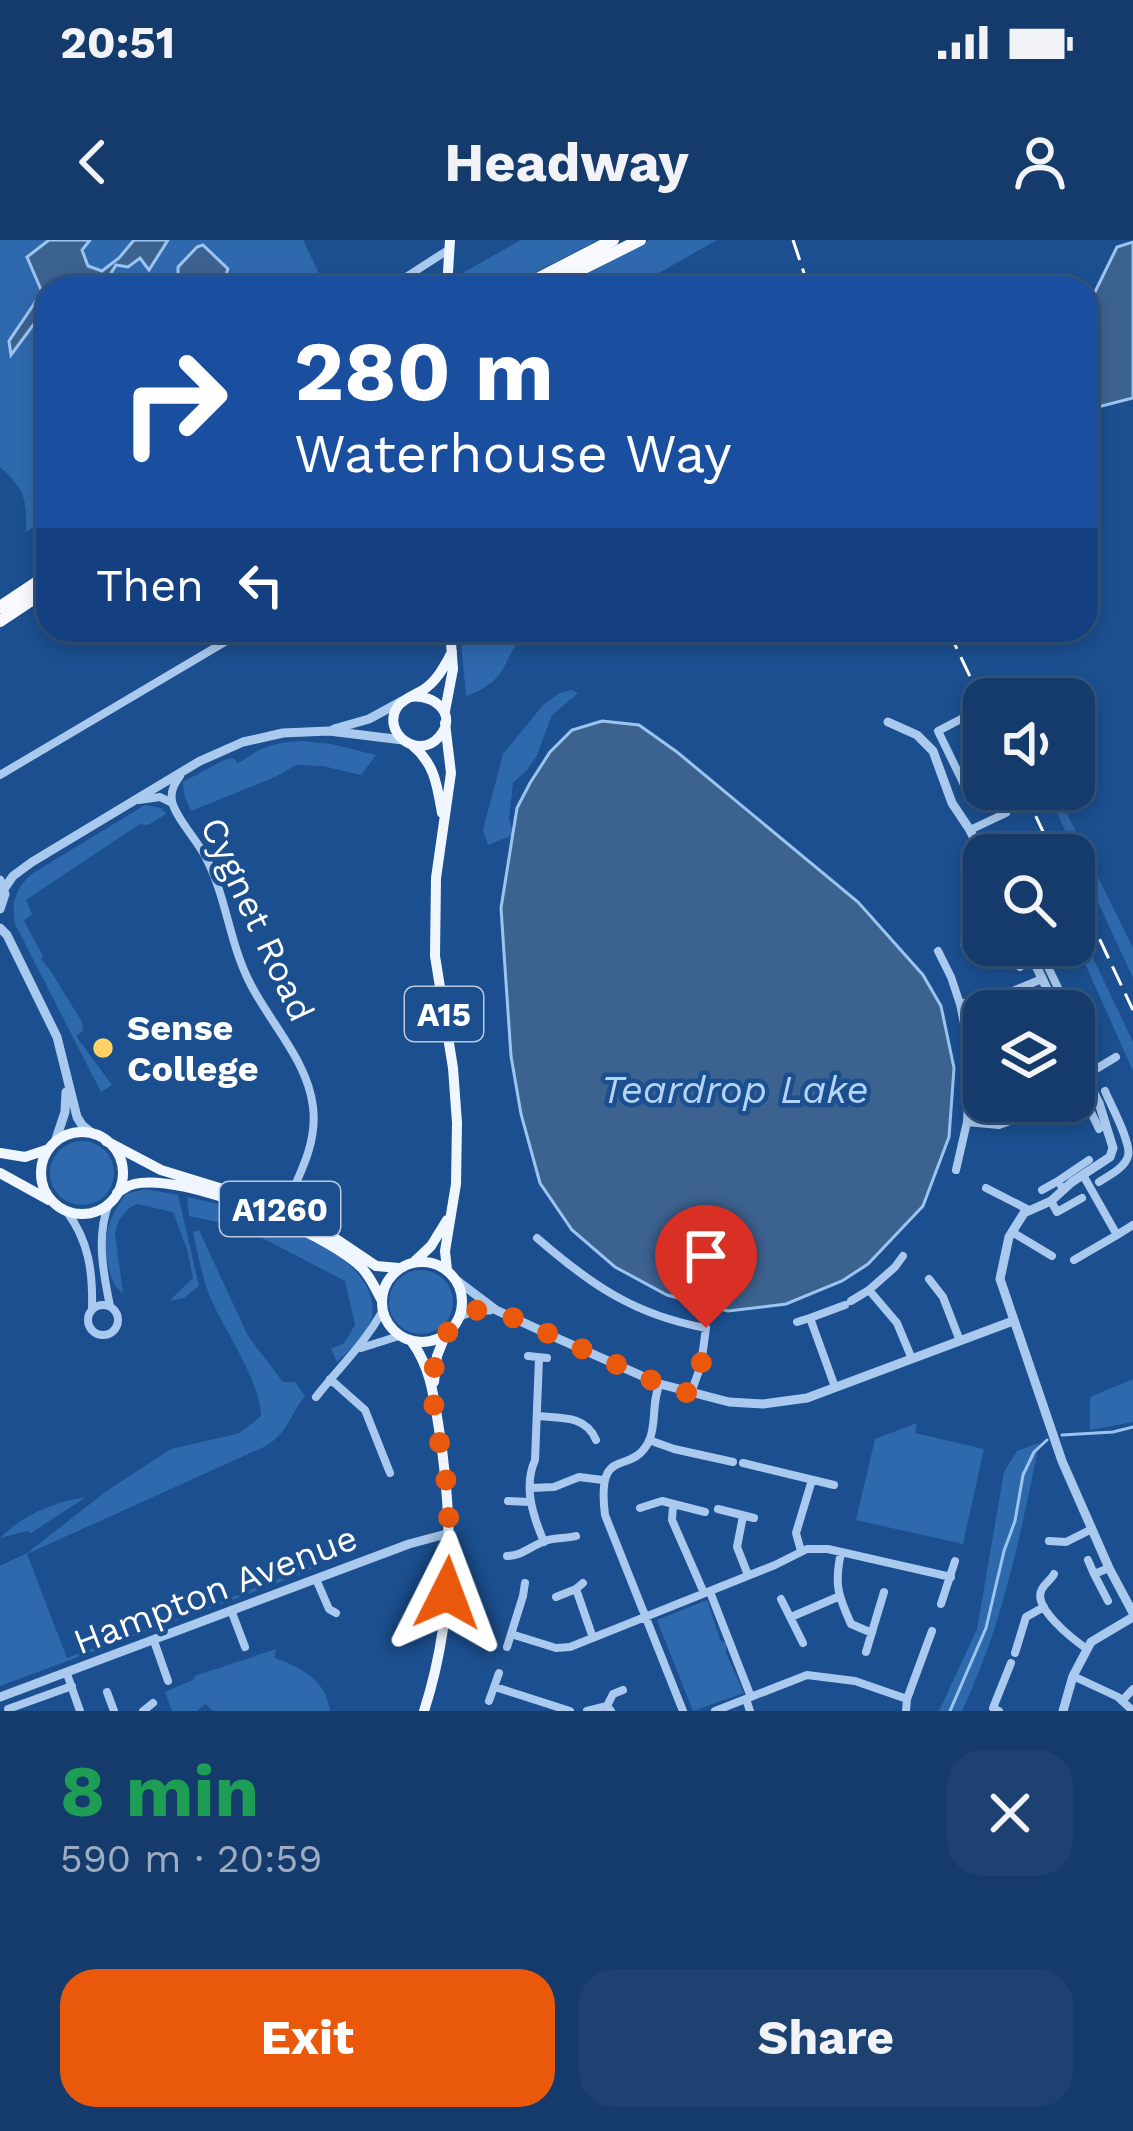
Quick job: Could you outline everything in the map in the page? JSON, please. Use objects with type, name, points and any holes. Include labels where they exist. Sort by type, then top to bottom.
[{"type":"highway","points":[[559,276],[604,249],[640,240]]},
{"type":"highway","points":[[553,276],[564,272]]},
{"type":"highway","points":[[0,607],[36,583]]},
{"type":"highway","points":[[0,621],[36,597]]},
{"type":"main road","points":[[448,276],[450,245]]},
{"type":"main road","name":"A15","points":[[451,642],[453,669],[445,719],[451,773],[436,878],[435,956],[457,1123],[456,1184],[445,1251],[451,1275]]},
{"type":"main road","points":[[407,698],[435,700],[445,719],[444,730],[434,742],[407,743],[395,728],[395,712],[407,698],[433,682],[452,652]]},
{"type":"main road","name":"A15","points":[[407,743],[425,757],[434,772],[443,816]]},
{"type":"main road","points":[[0,1153],[25,1157],[77,1132],[93,1134],[106,1141],[120,1159],[122,1182],[113,1198],[89,1214],[67,1211],[0,1173]]},
{"type":"main road","name":"A1260","points":[[106,1141],[161,1170],[252,1198],[308,1222],[376,1266],[399,1268]]},
{"type":"main road","points":[[52,1145],[41,1170],[52,1202]]},
{"type":"main road","name":"A1260","points":[[113,1198],[129,1185],[161,1184],[250,1206],[317,1237],[358,1264],[382,1305]]},
{"type":"main road","points":[[252,1198],[275,1200],[291,1194],[294,1208],[308,1222]]},
{"type":"main road","points":[[445,1335],[435,1341],[412,1342],[399,1336],[382,1305],[384,1287],[439,1235],[451,1211]]},
{"type":"main road","points":[[413,1262],[425,1262],[451,1275],[461,1291],[460,1316],[437,1356],[434,1397]]},
{"type":"main road","points":[[412,1342],[426,1366],[434,1397],[450,1533],[445,1628],[424,1711]]},
{"type":"street","points":[[406,276],[450,245]]},
{"type":"street","points":[[0,775],[225,642]]},
{"type":"street","points":[[116,811],[223,749],[259,737],[329,731],[369,718],[407,698]]},
{"type":"street","points":[[963,718],[938,731],[963,782]]},
{"type":"street","points":[[888,722],[917,735],[933,751],[952,803],[972,834]]},
{"type":"street","points":[[329,731],[407,743]]},
{"type":"street","points":[[939,762],[952,758]]},
{"type":"street","points":[[93,1134],[77,1117],[52,1022],[3,932],[1,881],[183,773]]},
{"type":"street","name":"Cygnet Road","points":[[172,803],[173,786],[183,773]]},
{"type":"street","name":"Cygnet Road","points":[[138,800],[160,797],[172,803],[205,855],[249,982],[310,1087],[312,1141],[291,1194]]},
{"type":"street","points":[[970,830],[1006,813]]},
{"type":"street","points":[[938,951],[963,1019]]},
{"type":"street","points":[[1036,966],[1046,990]]},
{"type":"street","points":[[1048,967],[1058,990]]},
{"type":"street","points":[[960,1004],[1003,995],[1042,979]]},
{"type":"street","points":[[1095,1070],[1116,1057]]},
{"type":"street","points":[[52,1145],[65,1112],[64,1063]]},
{"type":"street","points":[[1105,1091],[1131,1157]]},
{"type":"street","points":[[1042,1190],[1083,1175],[1110,1157],[1111,1134],[1095,1111]]},
{"type":"street","points":[[1095,1120],[1099,1129]]},
{"type":"street","points":[[956,1170],[968,1122],[1007,1122]]},
{"type":"street","points":[[1112,1151],[1131,1157]]},
{"type":"street","points":[[1099,1182],[1131,1157]]},
{"type":"street","points":[[1052,1210],[1061,1185],[1089,1160]]},
{"type":"street","points":[[1083,1175],[1117,1235]]},
{"type":"street","points":[[986,1188],[1029,1210],[1052,1210],[1082,1198]]},
{"type":"street","points":[[67,1211],[79,1227],[89,1258],[92,1309],[88,1325],[104,1335],[117,1324],[101,1245],[113,1198]]},
{"type":"street","points":[[1029,1210],[1012,1232],[1000,1279],[1062,1461],[1133,1615],[1091,1642],[1062,1709]]},
{"type":"street","points":[[1074,1260],[1133,1225]]},
{"type":"street","points":[[1012,1232],[1052,1256]]},
{"type":"street","points":[[538,1242],[616,1299],[663,1319],[706,1328],[691,1394]]},
{"type":"street","points":[[797,1322],[869,1290],[903,1256]]},
{"type":"street","points":[[451,1275],[496,1310],[660,1384],[728,1402],[763,1404],[807,1398],[1013,1321]]},
{"type":"street","points":[[929,1279],[944,1297],[960,1341]]},
{"type":"street","points":[[869,1290],[897,1323],[912,1359]]},
{"type":"street","points":[[316,1397],[359,1349],[382,1305]]},
{"type":"street","points":[[92,1309],[110,1306]]},
{"type":"street","points":[[460,1316],[496,1310]]},
{"type":"street","points":[[810,1318],[835,1388]]},
{"type":"street","points":[[359,1349],[399,1336]]},
{"type":"street","points":[[538,1358],[530,1502],[544,1542]]},
{"type":"street","points":[[330,1379],[365,1410],[390,1473]]},
{"type":"street","points":[[660,1384],[653,1398],[650,1440],[614,1465],[603,1480],[604,1515],[683,1711]]},
{"type":"street","points":[[537,1416],[579,1421],[592,1430],[596,1440]]},
{"type":"street","points":[[650,1440],[694,1456],[834,1484]]},
{"type":"street","points":[[530,1488],[554,1487],[579,1477],[603,1480]]},
{"type":"street","points":[[801,1551],[796,1533],[812,1480]]},
{"type":"street","points":[[508,1501],[530,1502]]},
{"type":"street","points":[[640,1508],[662,1501],[705,1512]]},
{"type":"street","points":[[674,1505],[672,1520],[707,1593],[751,1711]]},
{"type":"street","points":[[718,1509],[754,1518]]},
{"type":"street","points":[[743,1516],[736,1547],[748,1575]]},
{"type":"street","points":[[1049,1541],[1066,1542],[1092,1529]]},
{"type":"street","name":"Hampton Avenue","points":[[0,1697],[409,1544],[450,1533]]},
{"type":"street","points":[[507,1556],[576,1536]]},
{"type":"street","points":[[511,1634],[563,1649],[801,1551],[820,1548],[951,1577]]},
{"type":"street","points":[[842,1553],[836,1580],[846,1622],[872,1633]]},
{"type":"street","points":[[1088,1560],[1108,1601]]},
{"type":"street","points":[[941,1604],[955,1561]]},
{"type":"street","points":[[1094,1574],[1109,1568]]},
{"type":"street","points":[[1054,1574],[1040,1594],[1044,1607],[1087,1649]]},
{"type":"street","points":[[316,1579],[329,1609],[336,1612]]},
{"type":"street","points":[[507,1647],[525,1583]]},
{"type":"street","points":[[556,1597],[579,1586],[592,1638]]},
{"type":"street","points":[[866,1652],[884,1592]]},
{"type":"street","points":[[791,1617],[839,1596]]},
{"type":"street","points":[[782,1599],[802,1643]]},
{"type":"street","points":[[994,1710],[1026,1617],[1044,1607]]},
{"type":"street","points":[[231,1610],[245,1647]]},
{"type":"street","points":[[906,1711],[932,1631]]},
{"type":"street","points":[[154,1641],[168,1682]]},
{"type":"street","points":[[489,1700],[500,1673]]},
{"type":"street","points":[[67,1674],[80,1711]]},
{"type":"street","points":[[715,1711],[812,1675],[855,1681],[907,1699]]},
{"type":"street","points":[[1073,1676],[1133,1711]]},
{"type":"street","points":[[8,1709],[71,1686]]},
{"type":"street","points":[[495,1687],[570,1711]]},
{"type":"street","points":[[1122,1701],[1133,1689]]},
{"type":"street","points":[[587,1711],[609,1709],[614,1694],[622,1690]]},
{"type":"street","points":[[107,1692],[114,1711]]},
{"type":"street","points":[[143,1711],[153,1703]]},
{"type":"shaded area","points":[[0,240],[49,240],[28,257],[36,276],[36,304],[12,354],[36,321],[36,526],[26,532],[23,496],[0,467]]},
{"type":"shaded area","points":[[90,240],[134,240],[102,271],[88,267],[82,250]]},
{"type":"shaded area","points":[[168,240],[303,240],[320,276],[109,276],[116,265],[140,257],[149,269]]},
{"type":"shaded area","points":[[521,240],[598,240],[529,276],[459,275]]},
{"type":"shaded area","points":[[650,240],[717,240],[653,276],[578,276]]},
{"type":"shaded area","points":[[461,642],[518,642],[497,677],[466,696]]},
{"type":"shaded area","points":[[572,690],[578,693],[552,715],[537,755],[513,783],[509,818],[513,835],[488,845],[483,830],[503,754],[543,705]]},
{"type":"shaded area","points":[[303,741],[376,755],[361,775],[296,765],[191,811],[183,782],[224,760],[234,758],[237,763],[265,747]]},
{"type":"shaded area","points":[[145,805],[166,814],[148,825],[140,824],[26,900],[32,914],[24,921],[41,959],[82,1022],[83,1031],[76,1036],[112,1085],[101,1092],[15,924],[14,903],[30,875]]},
{"type":"shaded area","points":[[1056,810],[1065,810],[1077,834],[1067,834]]},
{"type":"shaded area","points":[[1095,871],[1133,948],[1133,978],[1095,895]]},
{"type":"shaded area","points":[[1095,962],[1133,1042],[1133,1071],[1086,966]]},
{"type":"shaded area","points":[[82,1141],[104,1151],[114,1173],[104,1195],[82,1205],[60,1195],[50,1173],[60,1151]]},
{"type":"shaded area","points":[[145,1189],[178,1195],[199,1286],[184,1298],[169,1301],[193,1278],[173,1212],[137,1204],[125,1212],[115,1233],[123,1294],[111,1276],[106,1238],[111,1220],[126,1194]]},
{"type":"shaded area","points":[[187,1197],[271,1221],[332,1251],[355,1271],[370,1293],[372,1318],[363,1337],[337,1362],[331,1349],[344,1343],[355,1325],[345,1281],[241,1227],[189,1216]]},
{"type":"shaded area","points":[[199,1230],[248,1336],[283,1382],[295,1382],[305,1396],[284,1429],[266,1446],[27,1554],[67,1658],[318,1565],[307,1572],[0,1686],[0,1566],[27,1553],[108,1490],[171,1449],[240,1433],[261,1416],[254,1384],[207,1289],[193,1232]]},
{"type":"shaded area","points":[[421,1270],[444,1279],[453,1302],[444,1325],[421,1334],[398,1325],[389,1302],[398,1279]]},
{"type":"shaded area","points":[[1133,1379],[1133,1422],[1090,1430],[1090,1397]]},
{"type":"shaded area","points":[[917,1423],[915,1433],[984,1449],[963,1544],[856,1520],[875,1439]]},
{"type":"shaded area","points":[[1039,1443],[1017,1546],[976,1679],[962,1711],[939,1711],[977,1629],[1004,1472],[1017,1451]]},
{"type":"shaded area","points":[[86,1497],[31,1533],[0,1538],[39,1511]]},
{"type":"shaded area","points":[[707,1600],[744,1693],[693,1711],[657,1620]]},
{"type":"shaded area","points":[[276,1649],[275,1658],[318,1683],[330,1711],[212,1711],[206,1704],[197,1711],[172,1711],[165,1692],[195,1676]]},
{"type":"water","points":[[49,240],[90,240],[82,250],[88,266],[102,271],[134,240],[168,240],[149,270],[140,258],[128,267],[116,265],[109,276],[36,278],[27,257]]},
{"type":"water","points":[[1133,242],[1133,398],[1098,407],[1098,286],[1117,247]]},
{"type":"water","points":[[203,245],[228,269],[225,276],[178,276],[178,267]]},
{"type":"water","points":[[36,301],[36,321],[11,355],[9,341]]},
{"type":"water","name":"Teardrop Lake","points":[[602,721],[639,725],[858,902],[923,975],[941,1006],[954,1068],[949,1137],[923,1206],[868,1264],[842,1281],[786,1304],[728,1311],[667,1295],[615,1267],[572,1230],[540,1183],[511,1056],[501,908],[517,808],[530,783],[572,730]]},
{"type":"waterway","points":[[1062,1435],[1133,1427]]},
{"type":"waterway","points":[[950,1711],[986,1628],[1023,1475],[1034,1452],[1047,1440]]},
{"type":"railway","points":[[793,240],[805,276]]},
{"type":"railway","points":[[954,642],[971,678]]},
{"type":"railway","points":[[1033,810],[1044,834]]},
{"type":"railway","points":[[1095,929],[1133,1010]]},
{"type":"place","name":"Sense College","points":[[103,1048]]},
{"type":"route","points":[[447,1593],[450,1522],[434,1370],[445,1335],[460,1316],[496,1310],[691,1394],[706,1328]]}]
